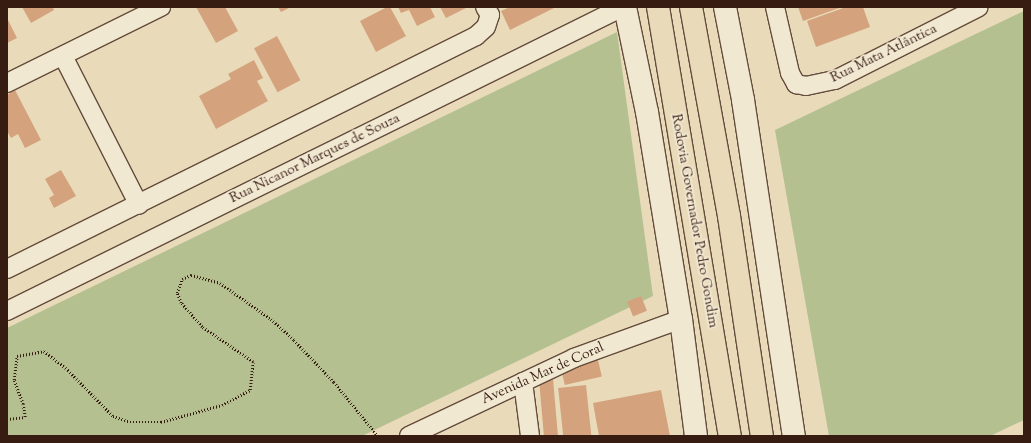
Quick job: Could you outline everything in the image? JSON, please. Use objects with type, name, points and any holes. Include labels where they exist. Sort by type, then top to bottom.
[{"type":"highway","name":"Rodovia Governador Pedro Gondim","points":[[658,7],[730,436]]},
{"type":"highway","points":[[691,7],[729,216],[762,436]]},
{"type":"street","points":[[7,83],[161,7]]},
{"type":"street","points":[[7,269],[139,205],[476,36],[486,27],[490,15],[485,7]]},
{"type":"street","points":[[624,7],[647,112],[680,319],[696,436]]},
{"type":"street","name":"Rua Nicanor Marques de Souza","points":[[7,311],[624,7]]},
{"type":"street","points":[[725,7],[743,100],[794,436]]},
{"type":"street","name":"Rua Mata Atlântica","points":[[775,7],[790,73],[796,84],[806,86],[834,80],[969,9]]},
{"type":"street","points":[[64,56],[139,205]]},
{"type":"street","name":"Avenida Mar de Coral","points":[[409,436],[574,358],[680,319]]},
{"type":"street","points":[[523,382],[530,436]]},
{"type":"path","points":[[7,419],[25,417],[23,404],[14,380],[17,356],[44,351],[68,370],[113,416],[130,422],[168,420],[222,405],[250,390],[253,362],[202,327],[181,303],[177,293],[182,279],[191,275],[220,282],[271,319],[294,340],[334,382],[378,436]]},
{"type":"green space","points":[[1024,11],[1024,420],[990,436],[829,436],[775,130]]},
{"type":"green space","points":[[617,32],[653,296],[362,436],[7,436],[7,328]]},
{"type":"building","points":[[22,7],[53,7],[54,10],[31,23]]},
{"type":"building","points":[[196,7],[225,7],[238,31],[216,43]]},
{"type":"building","points":[[278,7],[291,7],[281,12]]},
{"type":"building","points":[[387,7],[390,7],[406,36],[376,52],[360,21]]},
{"type":"building","points":[[398,7],[430,7],[435,17],[417,26],[409,10],[401,13]]},
{"type":"building","points":[[440,7],[468,7],[446,18]]},
{"type":"building","points":[[510,7],[556,7],[510,30],[501,11]]},
{"type":"building","points":[[798,7],[842,7],[803,21]]},
{"type":"building","points":[[846,7],[863,7],[870,27],[816,47],[807,21]]},
{"type":"building","points":[[7,18],[17,38],[7,43]]},
{"type":"building","points":[[277,36],[300,80],[278,92],[254,48]]},
{"type":"building","points":[[254,60],[263,78],[257,81],[268,101],[216,129],[199,96],[231,79],[228,74]]},
{"type":"building","points":[[15,90],[41,140],[25,148],[18,134],[11,138],[7,131],[7,95]]},
{"type":"building","points":[[61,170],[76,196],[54,208],[49,198],[54,195],[45,179]]},
{"type":"building","points":[[641,296],[647,311],[633,316],[627,302]]},
{"type":"building","points":[[598,360],[602,377],[565,385],[561,369]]},
{"type":"building","points":[[553,379],[558,436],[544,436],[539,380]]},
{"type":"building","points":[[586,385],[591,436],[563,436],[558,388]]},
{"type":"building","points":[[661,390],[670,436],[599,436],[593,403]]}]
